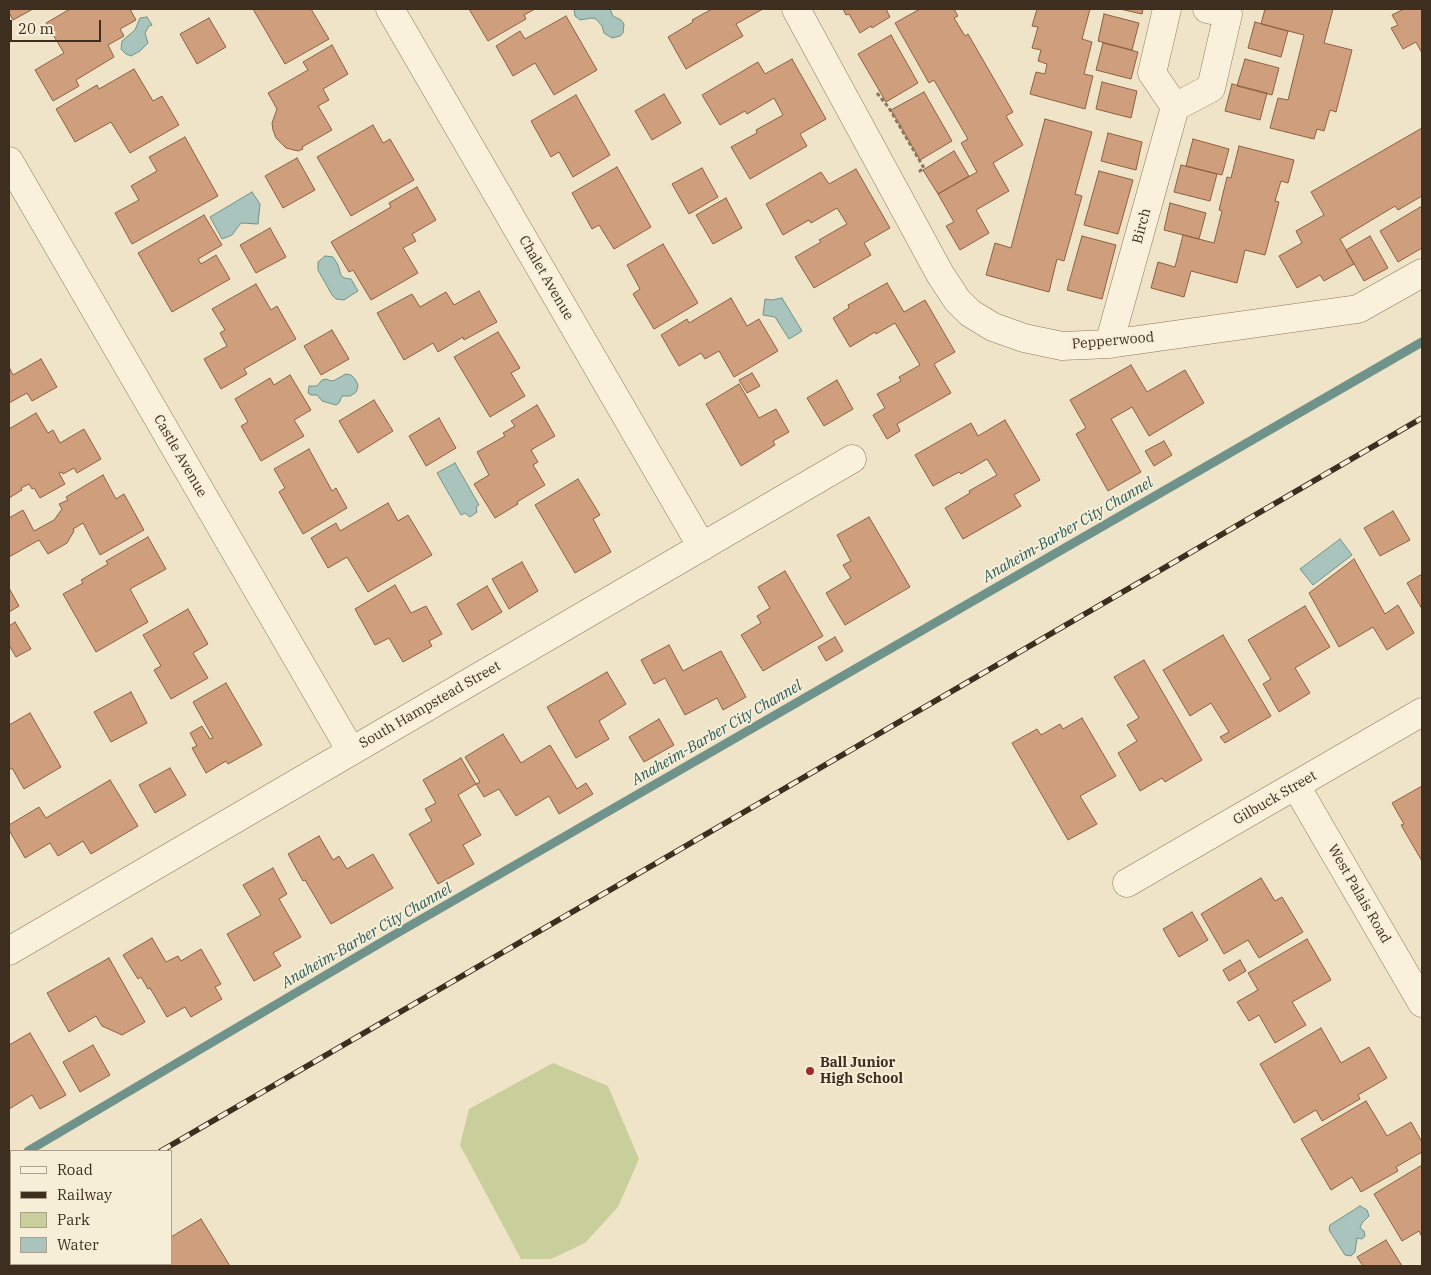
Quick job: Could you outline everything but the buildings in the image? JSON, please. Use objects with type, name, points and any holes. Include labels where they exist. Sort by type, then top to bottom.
[{"type":"street","name":"Chalet Avenue","points":[[390,9],[702,546]]},
{"type":"street","name":"Pepperwood","points":[[796,9],[940,274],[957,300],[970,313],[993,327],[1024,338],[1062,346],[1109,344],[1358,310],[1422,273]]},
{"type":"street","points":[[1167,9],[1152,73],[1175,107],[1211,88],[1228,14],[1206,9]]},
{"type":"street","name":"Birch","points":[[1109,344],[1175,107]]},
{"type":"street","name":"Castle Avenue","points":[[9,161],[351,751]]},
{"type":"street","name":"South Hampstead Street","points":[[9,951],[852,460]]},
{"type":"street","name":"Gilbuck Street","points":[[1127,883],[1422,712]]},
{"type":"street","name":"West Palais Road","points":[[1296,786],[1422,1003]]},
{"type":"green space","points":[[553,1063],[608,1086],[639,1159],[618,1207],[585,1243],[551,1259],[521,1259],[460,1145],[469,1109]]},
{"type":"water","points":[[574,9],[610,9],[613,16],[624,24],[623,33],[612,38],[604,33],[602,26],[596,19],[580,20],[575,16]]},
{"type":"water","points":[[147,17],[152,25],[149,26],[145,33],[148,43],[131,56],[126,54],[121,49],[122,41],[135,30],[140,18]]},
{"type":"water","points":[[252,192],[260,204],[258,224],[241,223],[232,235],[222,239],[210,217]]},
{"type":"water","points":[[325,256],[333,257],[341,275],[344,278],[351,279],[358,291],[344,300],[336,299],[332,295],[318,270],[318,262]]},
{"type":"water","points":[[782,298],[802,331],[789,339],[775,317],[763,315],[765,299]]},
{"type":"water","points":[[346,374],[351,375],[355,379],[358,385],[357,390],[350,396],[342,396],[336,405],[322,401],[317,395],[308,393],[309,386],[317,386],[322,380],[335,380]]},
{"type":"water","points":[[455,463],[479,505],[476,507],[477,512],[470,517],[465,513],[461,515],[437,473]]},
{"type":"water","points":[[1340,539],[1352,555],[1313,585],[1300,569]]},
{"type":"water","points":[[1360,1206],[1367,1210],[1369,1216],[1360,1228],[1364,1231],[1365,1236],[1362,1239],[1357,1238],[1355,1252],[1351,1256],[1345,1255],[1329,1230],[1330,1225]]},
{"type":"waterway","name":"Anaheim-Barber City Channel","points":[[30,1150],[387,939],[1422,342]]},
{"type":"railway","points":[[163,1150],[1422,418]]},
{"type":"place","name":"Ball Junior High School","points":[[810,1071]]}]
